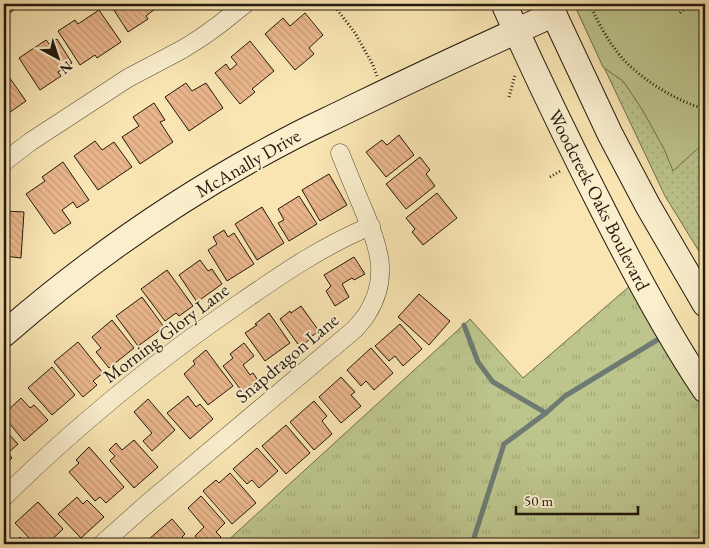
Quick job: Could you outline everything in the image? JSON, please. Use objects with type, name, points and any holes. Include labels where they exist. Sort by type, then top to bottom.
[{"type":"main road","name":"Woodcreek Oaks Boulevard","points":[[504,4],[534,72],[578,162],[651,301],[705,390]]},
{"type":"main road","name":"McAnally Drive","points":[[4,334],[113,247],[226,174],[287,140],[516,31],[551,9]]},
{"type":"main road","points":[[551,9],[610,134],[648,206],[705,304]]},
{"type":"street","points":[[4,162],[30,142],[117,85],[202,37],[246,4]]},
{"type":"street","name":"Snapdragon Lane","points":[[102,544],[355,329],[367,314],[376,298],[380,281],[379,252],[371,226],[340,154]]},
{"type":"street","name":"Morning Glory Lane","points":[[4,497],[43,458],[88,418],[206,327],[272,281],[319,252],[347,236],[371,226]]},
{"type":"path","points":[[333,4],[355,33],[373,65],[385,92]]},
{"type":"path","points":[[680,13],[689,4]]},
{"type":"path","points":[[592,8],[616,51],[645,78],[660,89],[705,109]]},
{"type":"green space","points":[[574,4],[705,4],[705,261],[665,196]]},
{"type":"green space","points":[[574,4],[705,4],[705,142],[673,171],[664,149],[624,82],[603,67]]},
{"type":"green space","points":[[631,285],[705,406],[705,544],[224,544],[470,319],[523,378]]},
{"type":"building","points":[[4,4],[20,4],[21,5],[4,17]]},
{"type":"building","points":[[110,4],[160,5],[146,16],[148,19],[128,32]]},
{"type":"building","points":[[99,10],[121,42],[97,58],[95,55],[80,65],[58,31],[75,20],[78,24]]},
{"type":"building","points":[[305,13],[323,35],[309,48],[314,54],[295,70],[265,34],[283,18],[290,26]]},
{"type":"building","points":[[57,39],[72,63],[58,72],[61,76],[40,90],[19,58],[46,40],[49,44]]},
{"type":"building","points":[[250,41],[274,71],[252,89],[255,92],[240,104],[215,73],[226,64],[230,70],[237,64],[231,57]]},
{"type":"building","points":[[4,70],[26,101],[6,115],[4,112]]},
{"type":"building","points":[[186,83],[192,91],[206,83],[223,108],[189,131],[165,97]]},
{"type":"building","points":[[154,103],[165,120],[160,122],[173,142],[140,164],[122,137],[139,126],[133,117]]},
{"type":"building","points":[[399,135],[414,155],[386,177],[366,152],[382,140],[387,145]]},
{"type":"building","points":[[95,141],[102,150],[114,142],[132,167],[98,190],[74,156]]},
{"type":"building","points":[[420,157],[430,170],[426,174],[435,186],[406,209],[386,184]]},
{"type":"building","points":[[63,162],[89,200],[77,208],[73,202],[62,210],[71,223],[54,234],[26,194],[45,181],[42,177]]},
{"type":"building","points":[[329,174],[347,205],[320,221],[302,190]]},
{"type":"building","points":[[437,193],[457,218],[423,245],[412,232],[415,229],[406,218]]},
{"type":"building","points":[[299,196],[317,224],[289,241],[278,223],[284,220],[278,209]]},
{"type":"building","points":[[262,207],[284,243],[257,260],[235,224]]},
{"type":"building","points":[[4,211],[24,212],[21,258],[4,256]]},
{"type":"building","points":[[224,230],[228,237],[234,233],[254,264],[227,281],[208,250],[217,244],[213,237]]},
{"type":"building","points":[[354,257],[365,274],[354,280],[352,278],[342,284],[349,297],[335,306],[326,291],[331,286],[324,275]]},
{"type":"building","points":[[200,260],[208,271],[212,269],[222,284],[197,302],[179,275]]},
{"type":"building","points":[[167,270],[193,306],[179,316],[176,313],[165,321],[141,289]]},
{"type":"building","points":[[419,294],[450,321],[429,345],[398,317]]},
{"type":"building","points":[[142,297],[164,327],[138,346],[116,316]]},
{"type":"building","points":[[301,306],[319,331],[300,347],[280,319],[290,311],[291,313]]},
{"type":"building","points":[[269,313],[290,343],[265,361],[245,333],[257,325],[255,324]]},
{"type":"building","points":[[112,320],[134,348],[109,368],[96,352],[101,348],[92,337]]},
{"type":"building","points":[[400,324],[422,349],[403,366],[395,356],[389,361],[375,346]]},
{"type":"building","points":[[78,342],[103,373],[93,381],[97,385],[83,397],[54,362]]},
{"type":"building","points":[[244,343],[254,356],[243,365],[250,375],[253,373],[260,383],[244,394],[223,366],[233,358],[230,354]]},
{"type":"building","points":[[371,348],[393,373],[374,390],[366,381],[361,386],[347,370]]},
{"type":"building","points":[[206,350],[233,386],[208,405],[184,374],[195,364],[193,361]]},
{"type":"building","points":[[52,367],[75,395],[52,415],[28,388]]},
{"type":"building","points":[[341,377],[355,392],[351,395],[361,406],[341,423],[319,397]]},
{"type":"building","points":[[188,396],[196,407],[200,404],[213,419],[190,439],[167,413]]},
{"type":"building","points":[[21,398],[30,408],[34,405],[48,420],[24,441],[4,417],[4,414]]},
{"type":"building","points":[[148,399],[175,430],[152,451],[143,441],[152,433],[134,412]]},
{"type":"building","points":[[314,401],[327,416],[322,421],[332,434],[314,450],[290,422]]},
{"type":"building","points":[[286,425],[310,453],[286,474],[262,446]]},
{"type":"building","points":[[4,429],[18,444],[8,453],[12,458],[4,465]]},
{"type":"building","points":[[134,440],[158,467],[134,488],[110,461],[115,456],[109,450],[116,443],[122,450]]},
{"type":"building","points":[[89,447],[124,487],[106,503],[100,497],[95,501],[69,472],[79,463],[76,460]]},
{"type":"building","points":[[257,448],[278,471],[259,488],[252,480],[247,484],[233,469]]},
{"type":"building","points":[[230,473],[256,503],[232,524],[203,491],[216,480],[219,483]]},
{"type":"building","points":[[201,496],[225,523],[216,532],[221,537],[213,544],[202,544],[195,536],[204,527],[188,508]]},
{"type":"building","points":[[77,497],[83,504],[87,500],[104,517],[81,538],[58,514]]},
{"type":"building","points":[[38,502],[63,529],[47,544],[35,544],[15,523]]},
{"type":"building","points":[[172,519],[185,534],[182,537],[188,544],[153,544],[148,540]]},
{"type":"building","points":[[20,537],[27,544],[13,544]]},
{"type":"waterway","points":[[464,325],[478,362],[493,382],[546,413]]},
{"type":"waterway","points":[[472,544],[504,444],[546,413],[565,396],[662,337]]}]
